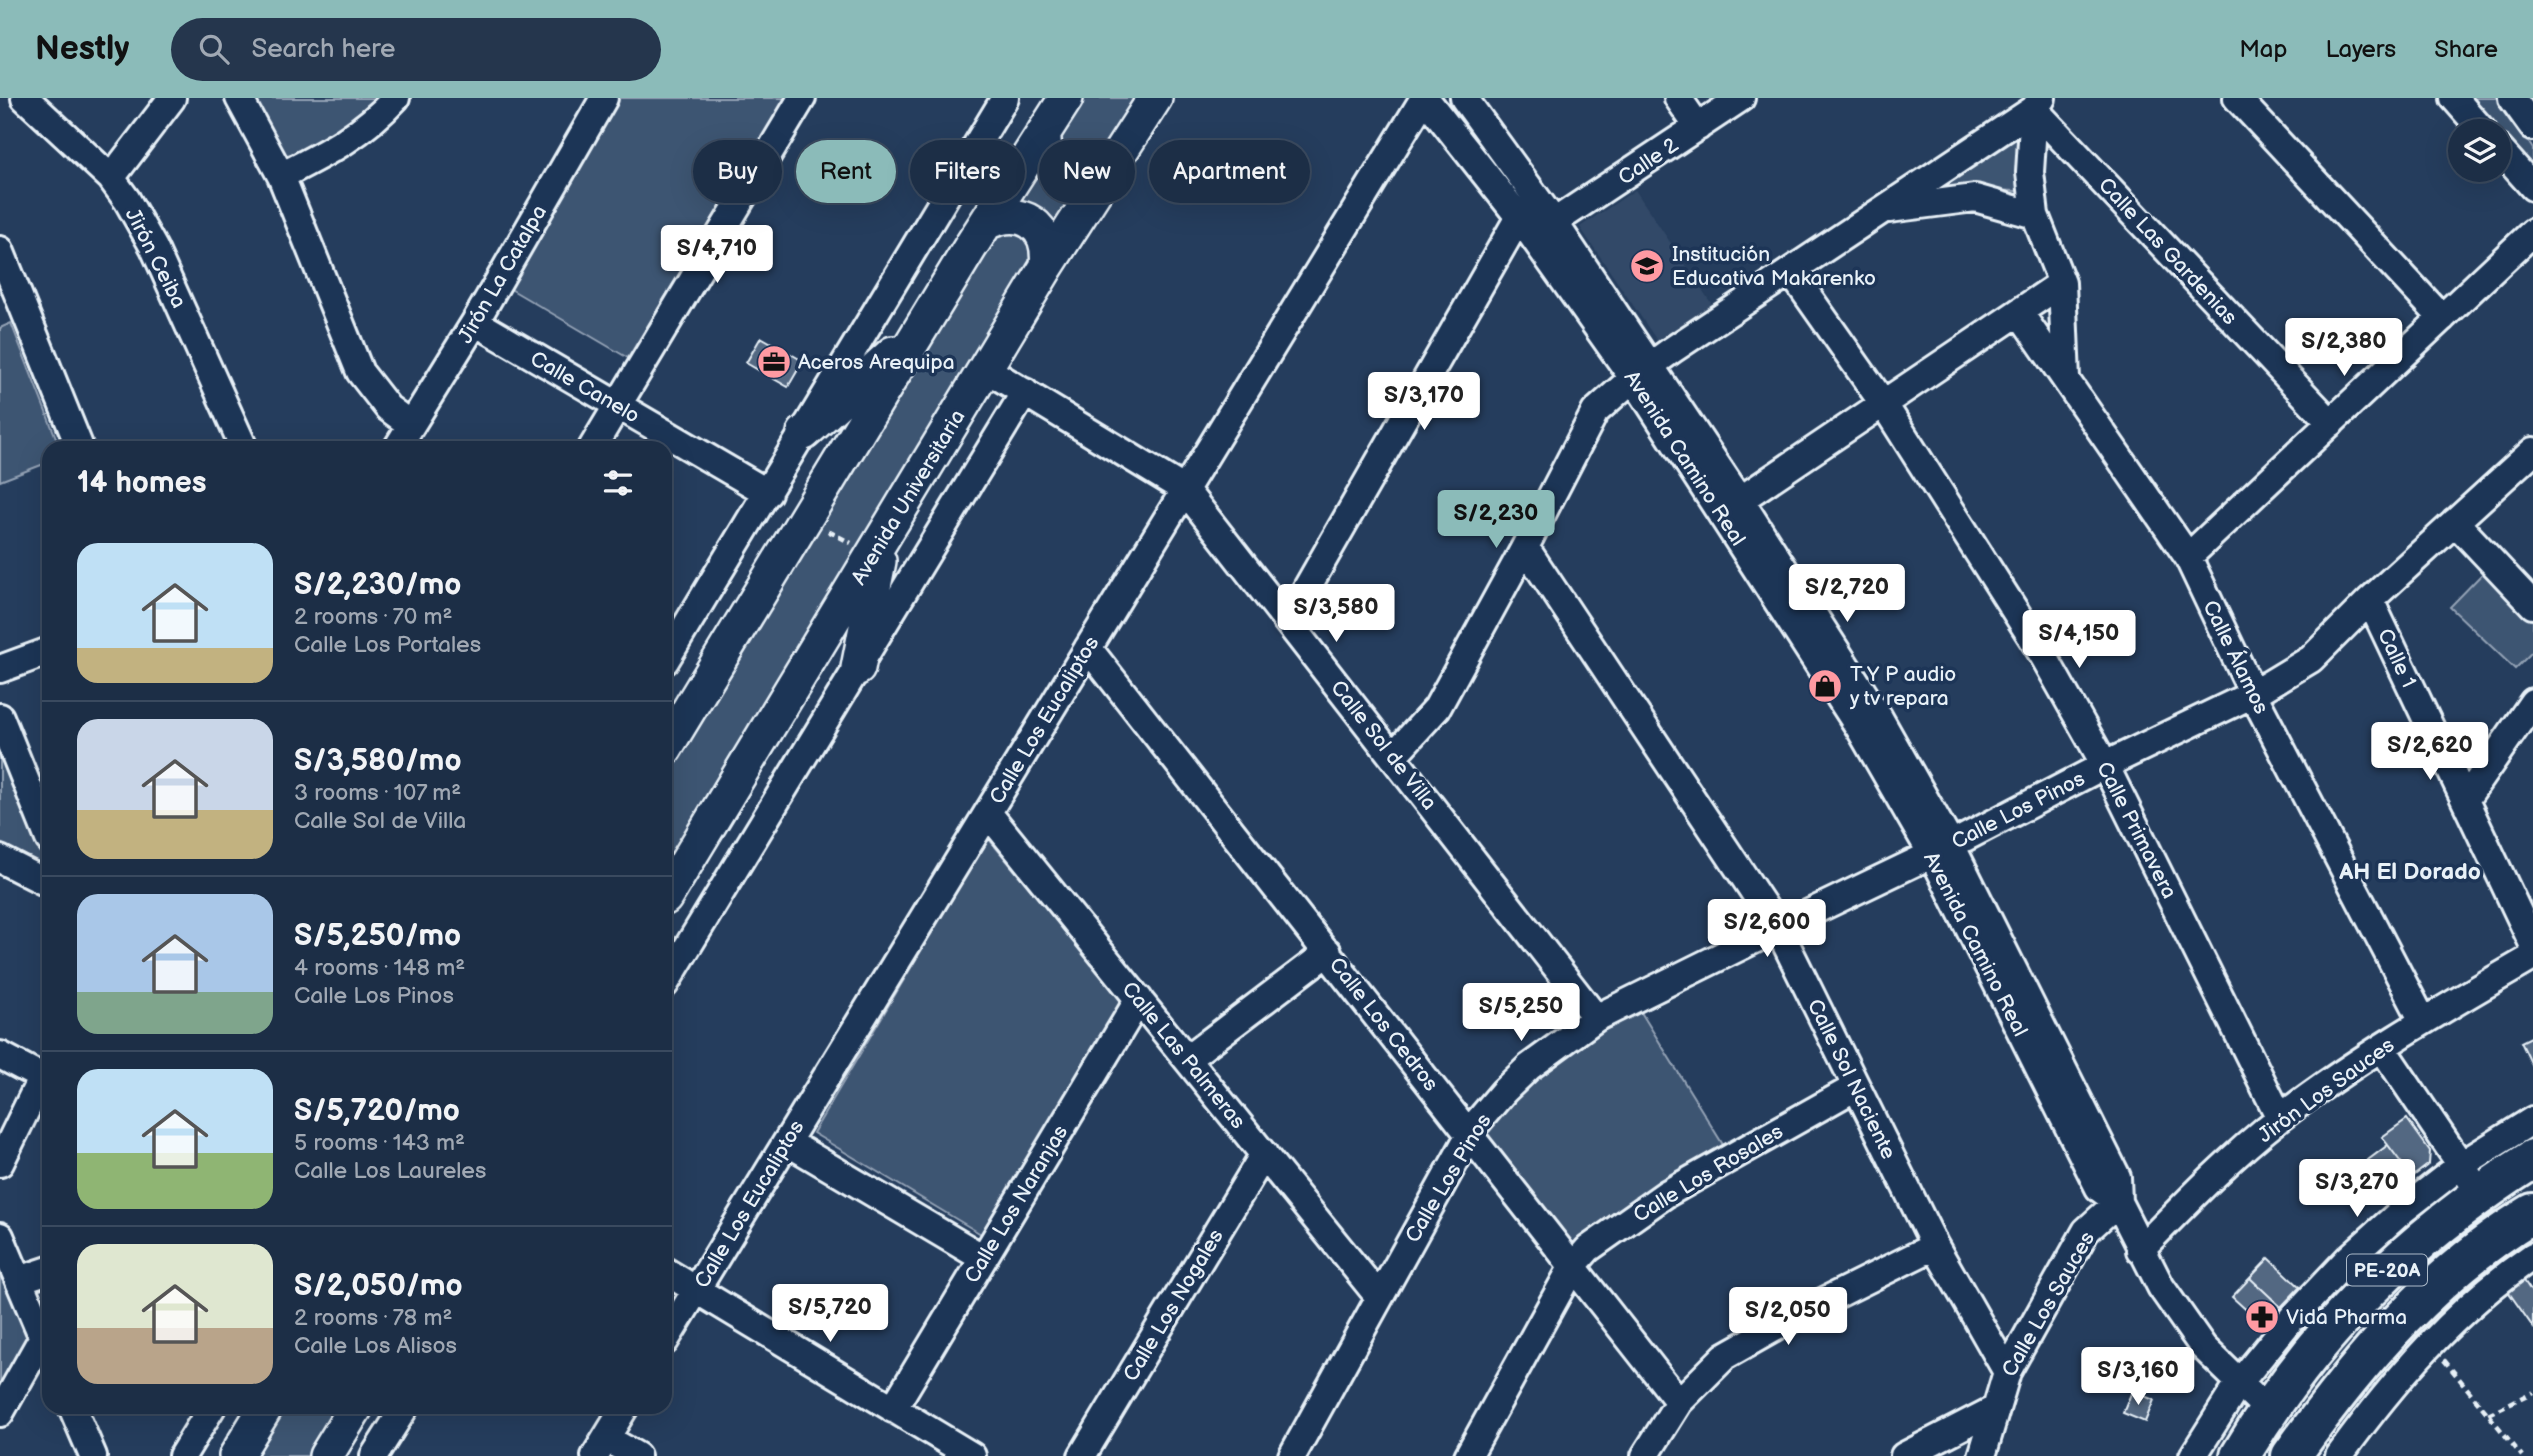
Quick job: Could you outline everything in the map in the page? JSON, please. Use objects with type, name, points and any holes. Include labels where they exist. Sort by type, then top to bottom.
[{"type":"highway","name":"PE-20A","points":[[2240,1456],[2302,1364],[2365,1291],[2407,1251],[2470,1179],[2533,1159]]},
{"type":"highway","name":"PE-20A","points":[[2291,1456],[2382,1339],[2457,1268],[2529,1228]]},
{"type":"main road","points":[[672,738],[921,328],[1066,98]]},
{"type":"main road","name":"Avenida Universitaria","points":[[1126,140],[1154,98]]},
{"type":"main road","points":[[1044,132],[1044,140]]},
{"type":"main road","name":"Avenida Universitaria","points":[[672,886],[1086,203]]},
{"type":"main road","points":[[986,223],[1001,216],[1017,216],[1032,223],[1044,235],[1049,250],[1047,266]]},
{"type":"main road","points":[[804,433],[921,328]]},
{"type":"main road","points":[[858,668],[878,545]]},
{"type":"main road","points":[[236,1456],[262,1414]]},
{"type":"main road","points":[[326,1456],[352,1414]]},
{"type":"street","name":"Jirón Ceiba","points":[[25,98],[111,178],[127,200],[155,248],[241,441]]},
{"type":"street","points":[[111,178],[172,98]]},
{"type":"street","points":[[239,98],[281,176],[360,372],[388,408],[411,425]]},
{"type":"street","points":[[281,176],[344,144],[379,116],[396,98]]},
{"type":"street","name":"Jirón La Catalpa","points":[[401,441],[475,322],[604,98]]},
{"type":"street","points":[[597,441],[802,98]]},
{"type":"street","points":[[672,650],[1005,98]]},
{"type":"street","name":"Avenida Camino Real","points":[[1425,98],[1740,500],[1878,716],[2099,1188],[2119,1202],[2140,1250],[2161,1287],[2203,1347],[2269,1411]]},
{"type":"street","name":"Calle Los Eucaliptos","points":[[672,1329],[1425,98]]},
{"type":"street","name":"Avenida Camino Real","points":[[1464,98],[1554,222],[1642,372],[1860,729],[1941,850]]},
{"type":"street","points":[[1678,98],[1698,127]]},
{"type":"street","name":"Calle 2","points":[[1554,222],[1741,98]]},
{"type":"street","points":[[2236,98],[2442,318]]},
{"type":"street","points":[[2454,98],[2472,119]]},
{"type":"street","points":[[2512,98],[2533,127]]},
{"type":"street","points":[[1393,757],[1437,708],[1595,412],[1642,372],[2038,104]]},
{"type":"street","points":[[2038,104],[2030,172],[2035,215],[2062,283],[2066,379]]},
{"type":"street","name":"Calle Las Gardenias","points":[[2038,104],[2331,423]]},
{"type":"street","points":[[2511,162],[2533,187]]},
{"type":"street","points":[[1884,210],[1975,198],[2035,215]]},
{"type":"street","points":[[1288,621],[1519,218]]},
{"type":"street","points":[[2188,557],[2533,232]]},
{"type":"street","points":[[0,250],[77,441]]},
{"type":"street","name":"Calle Primavera","points":[[1791,272],[1883,403],[2043,655],[2105,765],[2280,1118]]},
{"type":"street","points":[[1740,500],[2062,283]]},
{"type":"street","name":"Calle Álamos","points":[[2019,312],[2188,557],[2253,694],[2423,1021]]},
{"type":"street","name":"Calle Canelo","points":[[475,322],[768,493]]},
{"type":"street","name":"Calle Sol de Villa","points":[[986,369],[1185,490],[1596,1018]]},
{"type":"street","points":[[672,973],[1024,391]]},
{"type":"street","name":"Calle Los Pinos","points":[[1292,1456],[1469,1134],[1504,1091],[1529,1067],[1596,1018],[2253,694],[2311,659],[2370,600],[2533,451]]},
{"type":"street","points":[[2455,523],[2533,604]]},
{"type":"street","name":"Calle Sol Naciente","points":[[1525,547],[1778,928],[1935,1246],[2007,1372]]},
{"type":"street","name":"Calle 1","points":[[2370,600],[2533,944]]},
{"type":"street","name":"Calle Los Cedros","points":[[1088,648],[1679,1402]]},
{"type":"street","points":[[0,669],[42,654]]},
{"type":"street","points":[[2465,800],[2533,702]]},
{"type":"street","points":[[0,717],[42,822]]},
{"type":"street","name":"Calle Las Palmeras","points":[[988,813],[1379,1297]]},
{"type":"street","points":[[0,859],[42,880]]},
{"type":"street","points":[[1187,1059],[1328,952]]},
{"type":"street","name":"Jirón Los Sauces","points":[[2140,1250],[2206,1183],[2280,1118],[2423,1021],[2533,957]]},
{"type":"street","name":"Calle Los Naranjas","points":[[893,1409],[1139,999]]},
{"type":"street","points":[[2382,1048],[2470,1179]]},
{"type":"street","points":[[0,1055],[42,1077]]},
{"type":"street","points":[[0,1163],[42,1085]]},
{"type":"street","name":"Calle Los Rosales","points":[[1468,1456],[1573,1266],[1588,1249],[1665,1194],[1856,1087]]},
{"type":"street","points":[[2193,1456],[2239,1383],[2293,1317],[2348,1259],[2403,1210],[2470,1179],[2533,1120]]},
{"type":"street","points":[[787,1142],[983,1258]]},
{"type":"street","name":"Calle Los Nogales","points":[[1082,1456],[1264,1154]]},
{"type":"street","name":"Calle Los Sauces","points":[[1982,1456],[2007,1372],[2086,1231],[2119,1202]]},
{"type":"street","points":[[2339,1456],[2371,1412],[2430,1343],[2497,1281],[2529,1228]]},
{"type":"street","points":[[0,1236],[42,1335]]},
{"type":"street","points":[[1645,1456],[1679,1402],[1725,1356],[1811,1308],[1935,1246]]},
{"type":"street","points":[[19,1280],[42,1272]]},
{"type":"street","points":[[672,1276],[972,1456]]},
{"type":"street","points":[[0,1413],[42,1350]]},
{"type":"street","points":[[1904,1456],[1994,1409]]},
{"type":"street","points":[[75,1414],[93,1456]]},
{"type":"street","points":[[182,1456],[208,1414]]},
{"type":"street","points":[[374,1456],[401,1414]]},
{"type":"street","points":[[621,1414],[601,1447],[637,1456]]},
{"type":"path","points":[[805,519],[878,545]]},
{"type":"path","points":[[2430,1343],[2522,1456]]},
{"type":"path","points":[[2488,1414],[2533,1392]]},
{"type":"shaded area","points":[[249,98],[378,98],[337,134],[305,150],[283,156]]},
{"type":"shaded area","points":[[616,98],[786,98],[760,140],[693,140],[693,203],[722,203],[628,358],[507,287]]},
{"type":"shaded area","points":[[1079,98],[1145,98],[1119,140],[1052,140]]},
{"type":"shaded area","points":[[2468,98],[2499,98],[2533,149],[2533,166],[2517,157],[2511,150],[2511,119],[2486,119]]},
{"type":"shaded area","points":[[2024,128],[2017,191],[1938,188]]},
{"type":"shaded area","points":[[1039,159],[1039,203],[1080,203],[672,867],[672,758],[987,239],[1010,203],[1025,203],[1025,181]]},
{"type":"shaded area","name":"Institución Educativa Makarenko","points":[[1635,190],[1713,306],[1658,342],[1580,227]]},
{"type":"shaded area","points":[[11,323],[57,441],[42,441],[42,465],[0,481],[0,328]]},
{"type":"shaded area","points":[[2486,570],[2533,615],[2533,651],[2515,669],[2450,607]]},
{"type":"shaded area","points":[[0,749],[42,857],[42,865],[0,843]]},
{"type":"shaded area","points":[[988,838],[1123,1002],[981,1234],[813,1133]]},
{"type":"shaded area","points":[[1639,1009],[1725,1148],[1572,1252],[1482,1137],[1538,1074],[1604,1027]]},
{"type":"shaded area","points":[[0,1274],[32,1333],[0,1388]]},
{"type":"shaded area","points":[[275,1414],[340,1414],[315,1456],[249,1456]]},
{"type":"building","name":"Aceros Arequipa","points":[[761,337],[803,361],[788,387],[746,363]]},
{"type":"building","points":[[2533,1036],[2533,1067],[2521,1042]]},
{"type":"building","points":[[2407,1119],[2430,1151],[2429,1164],[2412,1177],[2382,1137]]},
{"type":"building","points":[[2388,1145],[2412,1177],[2389,1197],[2364,1163]]},
{"type":"building","points":[[2269,1258],[2300,1287],[2281,1307],[2250,1278]]},
{"type":"building","points":[[2521,1276],[2533,1294],[2533,1327],[2505,1287]]},
{"type":"building","points":[[2250,1278],[2281,1307],[2264,1326],[2232,1297]]},
{"type":"building","points":[[2132,1391],[2154,1400],[2145,1422],[2123,1413]]},
{"type":"place","name":"Institución Educativa Makarenko","points":[[1647,266]]},
{"type":"place","name":"Aceros Arequipa","points":[[774,362]]},
{"type":"place","name":"T Y P audio y tv repara","points":[[1825,686]]},
{"type":"place","name":"Vida Pharma","points":[[2262,1317]]},
{"type":"district","name":"AH El Dorado","points":[[2410,871]]}]
